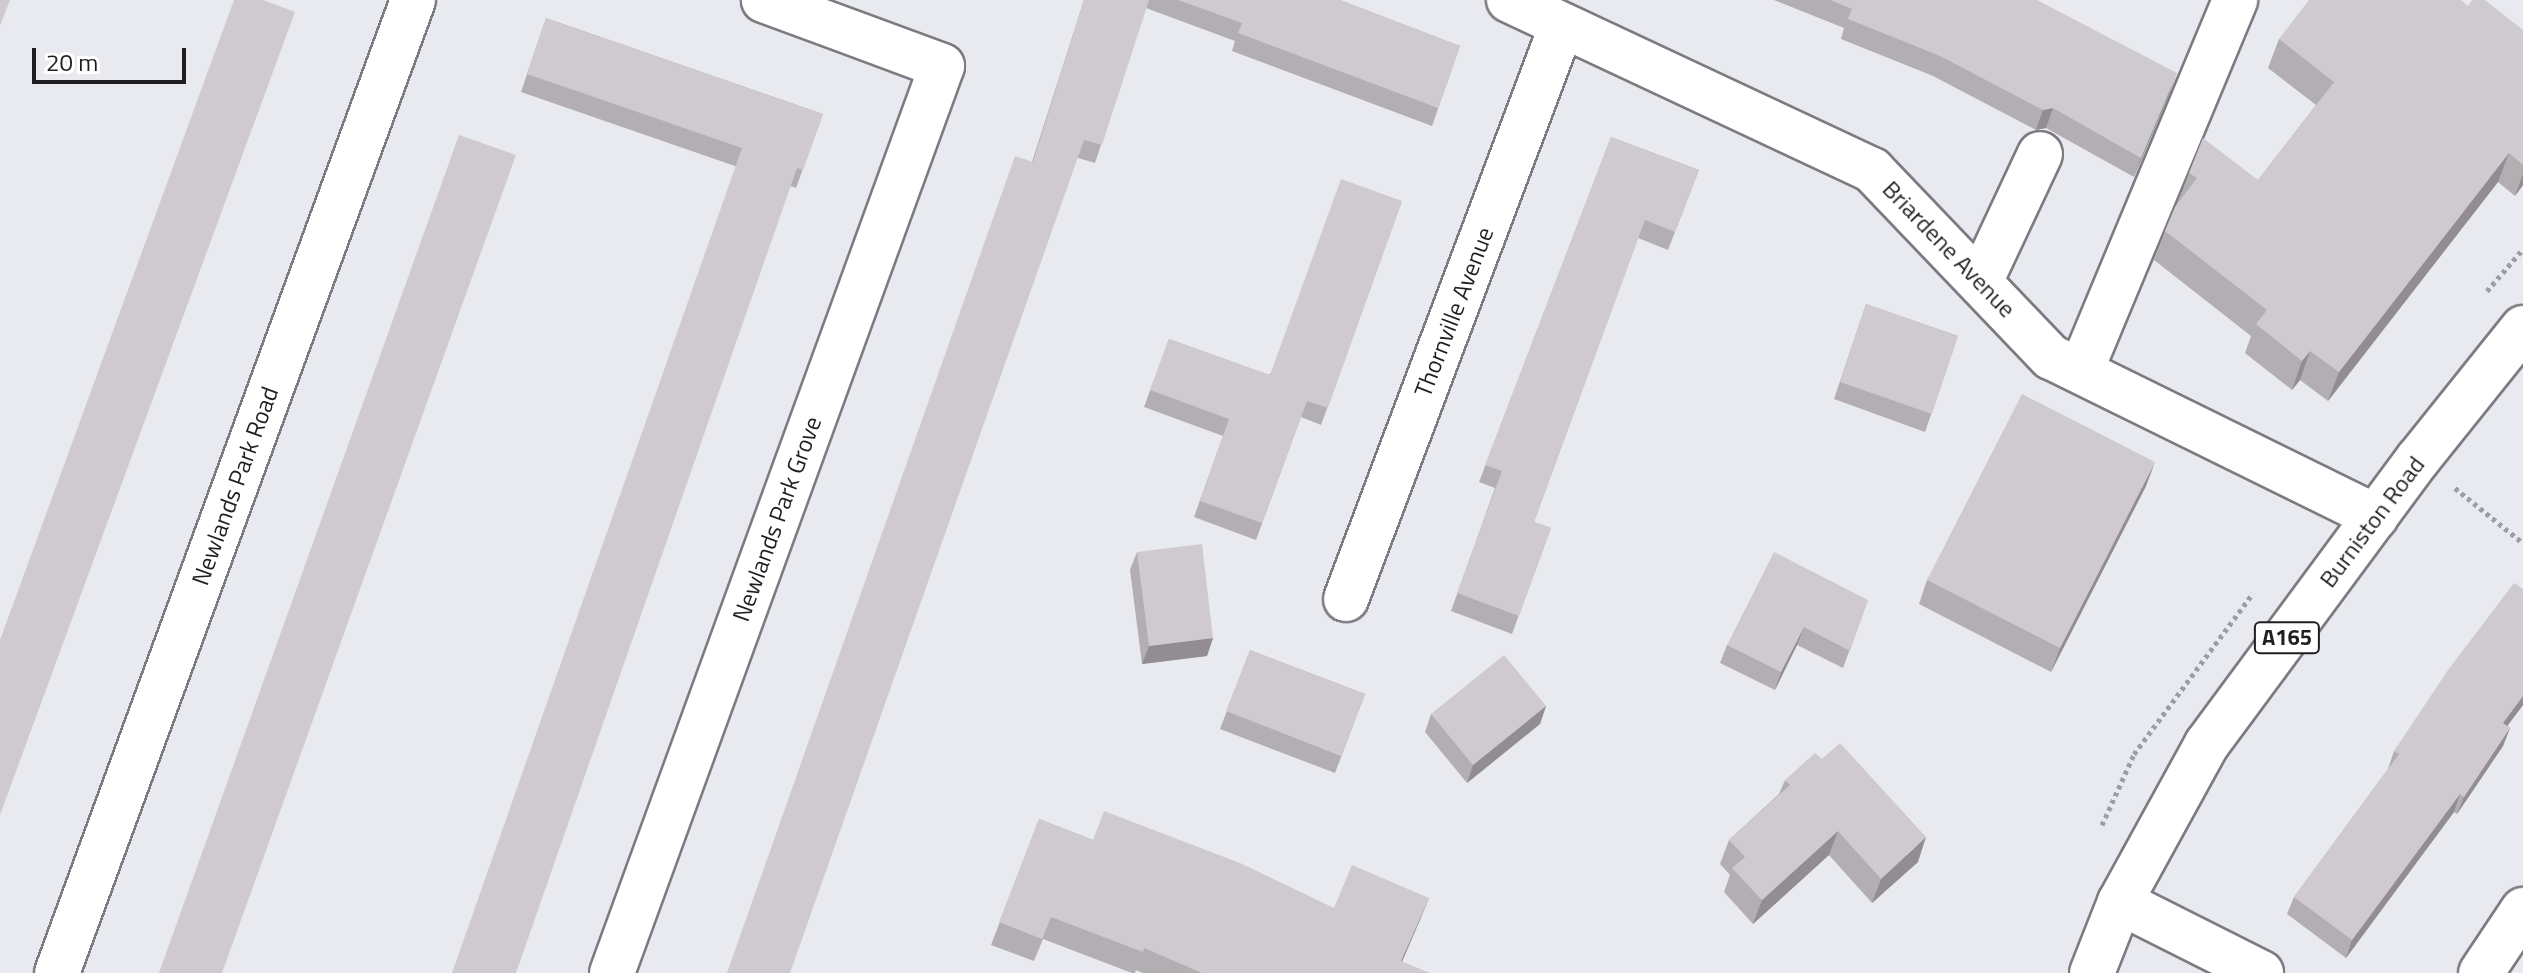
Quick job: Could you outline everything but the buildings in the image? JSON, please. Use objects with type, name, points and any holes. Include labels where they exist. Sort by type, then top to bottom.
[{"type":"street","name":"Newlands Park Road","points":[[57,973],[413,0]]},
{"type":"street","name":"Newlands Park Grove","points":[[612,973],[942,66],[764,0]]},
{"type":"street","name":"Briardene Avenue","points":[[1509,0],[1872,170],[1981,280],[2051,357],[2082,368],[2376,517]]},
{"type":"street","points":[[2082,368],[2235,0]]},
{"type":"street","name":"Thornville Avenue","points":[[1346,599],[1562,25]]},
{"type":"street","points":[[1981,280],[2040,154]]},
{"type":"street","name":"Burniston Road","points":[[2092,973],[2120,902],[2207,744],[2418,459],[2523,328]]},
{"type":"street","points":[[2120,902],[2261,973]]},
{"type":"street","points":[[2481,973],[2523,910]]},
{"type":"path","points":[[2418,459],[2523,543]]}]
